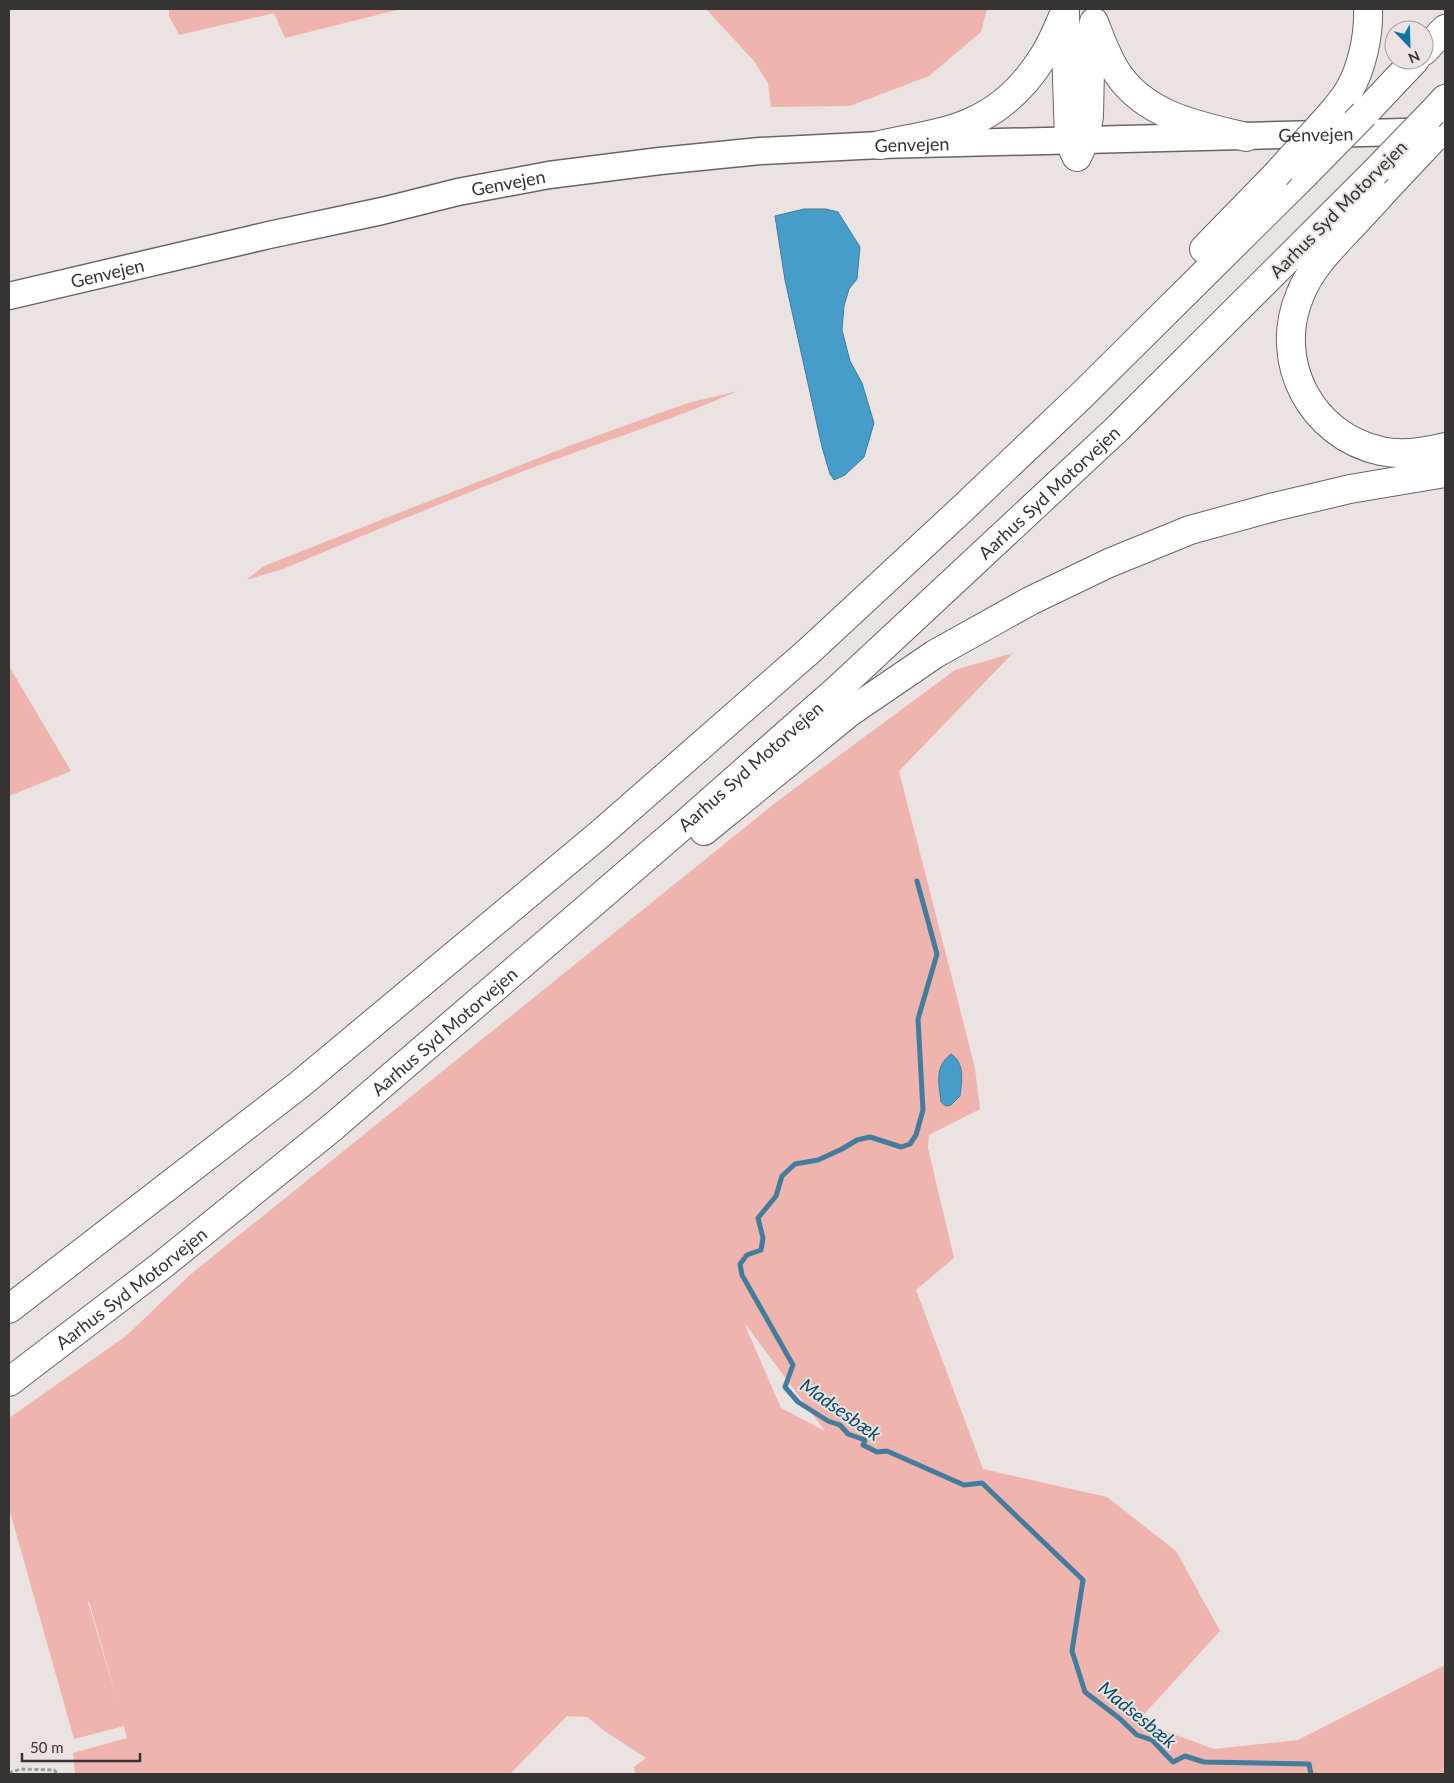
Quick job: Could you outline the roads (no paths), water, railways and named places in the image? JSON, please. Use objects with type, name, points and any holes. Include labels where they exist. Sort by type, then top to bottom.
[{"type":"highway","points":[[960,510],[1067,388],[1137,320],[1276,174],[1349,92],[1363,58],[1369,25],[1368,9]]},
{"type":"highway","points":[[880,145],[951,129],[973,121],[995,108],[1014,93],[1031,75],[1044,56],[1065,11]]},
{"type":"highway","points":[[1065,11],[1077,146]]},
{"type":"highway","points":[[1077,146],[1090,98],[1094,15]]},
{"type":"highway","points":[[1094,15],[1106,54],[1119,75],[1135,93],[1172,116],[1198,125],[1246,137]]},
{"type":"highway","points":[[1434,41],[1445,29]]},
{"type":"highway","points":[[9,1309],[299,1085],[563,865],[809,651],[1082,396],[1305,174],[1406,70]]},
{"type":"highway","points":[[1442,117],[1401,173],[1327,252],[1309,277],[1294,310],[1292,355],[1297,377],[1306,399],[1320,416],[1338,432],[1360,444],[1382,452],[1407,453],[1445,447]]},
{"type":"highway","name":"Aarhus Syd Motorvejen","points":[[9,1382],[161,1266],[319,1138],[568,925],[839,688],[1117,429],[1374,173],[1442,117]]},
{"type":"highway","points":[[568,925],[608,909],[850,712],[935,654],[1030,601],[1108,563],[1190,530],[1274,507],[1350,490],[1445,473]]},
{"type":"street","name":"Genvejen","points":[[382,211],[556,188],[671,176],[881,162],[1077,146],[1246,137],[1442,117]]},
{"type":"street","name":"Genvejen","points":[[9,296],[458,192],[567,173],[660,161],[760,151],[880,145],[1445,150]]},
{"type":"water","points":[[804,209],[826,209],[838,212],[860,247],[857,279],[849,289],[844,306],[842,330],[850,361],[862,383],[874,423],[864,457],[845,475],[834,480],[830,474],[822,447],[785,280],[775,216]]},
{"type":"water","points":[[951,1054],[961,1067],[960,1096],[951,1105],[946,1106],[941,1102],[939,1076],[942,1064]]},
{"type":"waterway","name":"Madsesbæk","points":[[917,881],[937,954],[918,1019],[923,1110],[916,1135],[910,1144],[901,1147],[870,1137],[857,1140],[818,1160],[795,1164],[782,1176],[776,1196],[758,1218],[763,1238],[761,1250],[747,1255],[740,1264],[742,1275],[793,1365],[785,1387],[798,1402],[828,1421],[840,1425],[848,1434],[865,1440],[863,1445],[877,1452],[887,1451],[964,1485],[982,1483],[1083,1580],[1072,1651],[1085,1692],[1119,1718],[1137,1735],[1152,1740],[1173,1762],[1185,1756],[1204,1762],[1309,1764],[1311,1774]]}]
